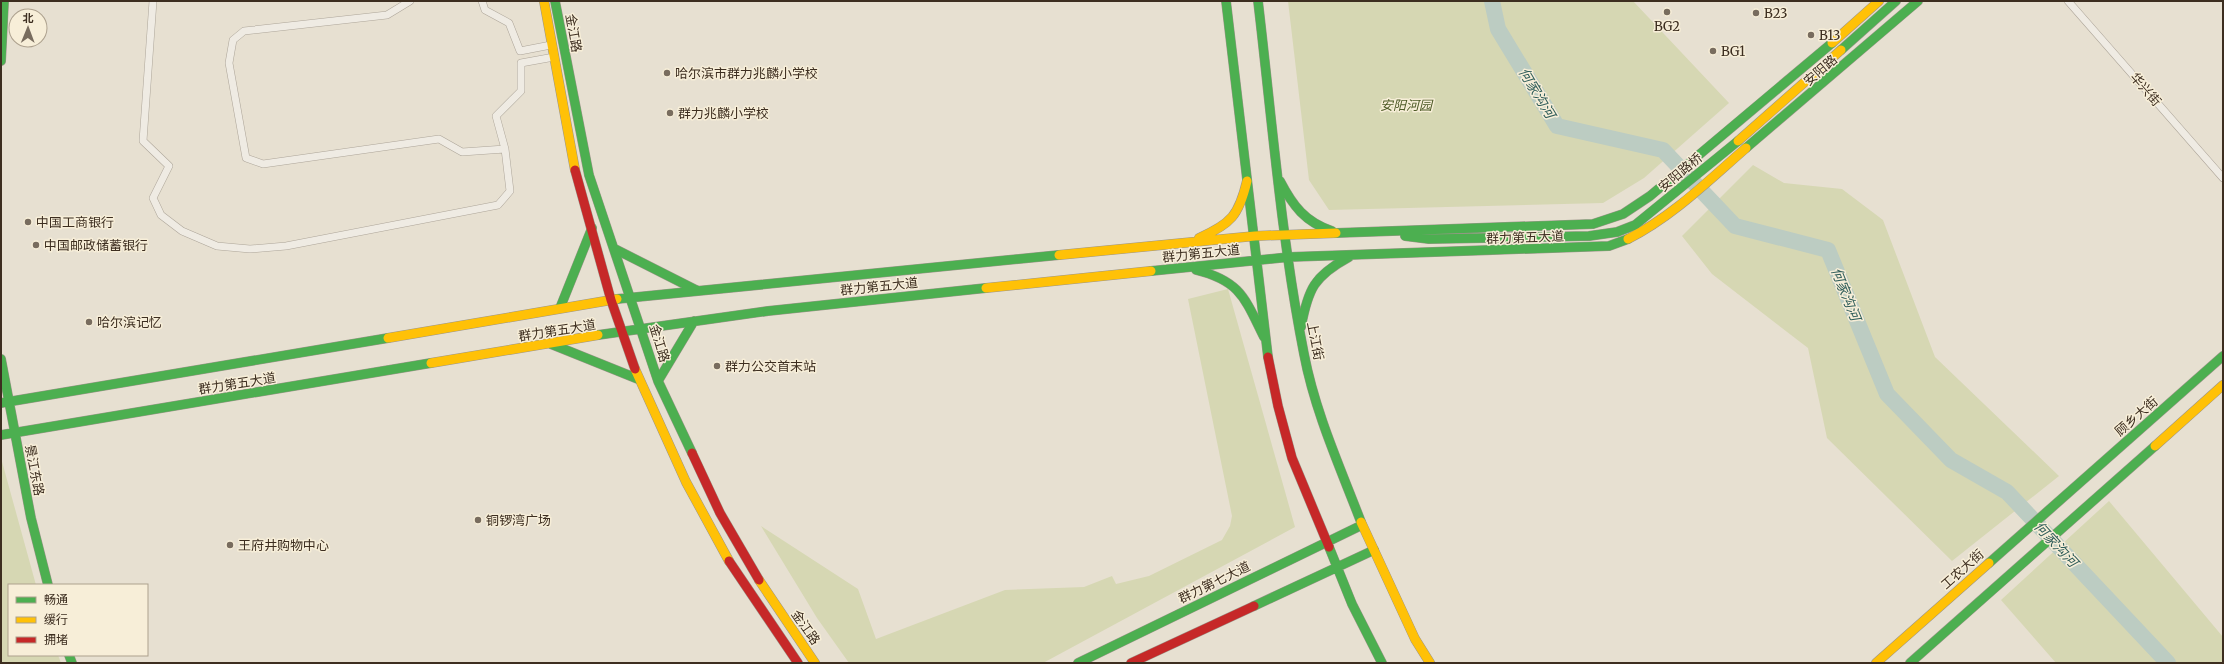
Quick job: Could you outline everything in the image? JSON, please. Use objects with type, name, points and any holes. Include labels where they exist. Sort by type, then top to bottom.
[{"type":"main road","points":[[1,61],[4,1]]},
{"type":"main road","name":"金江路","points":[[544,1],[576,175],[611,300],[638,379],[686,482],[733,567],[798,663]]},
{"type":"main road","name":"金江路","points":[[555,1],[578,126],[589,175],[642,328],[658,381],[720,514],[753,571],[799,642],[815,663]]},
{"type":"main road","points":[[1226,1],[1255,236],[1265,340],[1278,406],[1292,458],[1352,604],[1382,663]]},
{"type":"main road","name":"上江街","points":[[1258,1],[1285,235],[1304,355],[1320,413],[1362,525],[1415,639],[1430,663]]},
{"type":"main road","name":"安阳路","points":[[1718,139],[1830,45],[1879,1]]},
{"type":"main road","name":"安阳路桥","points":[[1375,232],[1429,239],[1589,236],[1617,232],[1634,225],[1736,143],[1896,1]]},
{"type":"main road","name":"安阳路","points":[[1738,156],[1804,101],[1918,1]]},
{"type":"main road","name":"群力第五大道","points":[[5,403],[631,297],[1255,236],[1593,224],[1623,214],[1650,196],[1718,139]]},
{"type":"main road","name":"群力第五大道","points":[[1,435],[642,328],[768,311],[1289,257],[1609,246],[1637,236],[1665,218],[1738,156]]},
{"type":"main road","points":[[1187,243],[1215,232],[1236,216],[1242,202],[1248,177]]},
{"type":"main road","points":[[1278,177],[1291,203],[1304,218],[1322,227],[1340,233]]},
{"type":"main road","points":[[560,308],[592,228]]},
{"type":"main road","points":[[615,249],[698,291]]},
{"type":"main road","points":[[1300,329],[1306,300],[1314,279],[1330,267],[1353,255]]},
{"type":"main road","points":[[1184,268],[1214,273],[1228,279],[1238,288],[1265,340]]},
{"type":"main road","points":[[658,381],[694,321]]},
{"type":"main road","points":[[552,344],[638,379]]},
{"type":"main road","name":"顾乡大街","points":[[2065,494],[2223,356]]},
{"type":"main road","name":"景江东路","points":[[1,359],[5,403],[15,433],[31,518],[48,584]]},
{"type":"main road","points":[[1910,663],[2079,510],[2223,385]]},
{"type":"main road","name":"工农大街","points":[[1876,663],[2065,494]]},
{"type":"main road","name":"群力第七大道","points":[[1078,663],[1362,525]]},
{"type":"main road","points":[[1131,663],[1336,566],[1374,550]]},
{"type":"street","points":[[153,1],[143,141],[169,166],[153,198],[161,215],[182,231],[217,246],[250,249],[286,246],[498,206],[510,191],[505,149],[496,116],[521,91],[521,63],[554,57]]},
{"type":"street","points":[[410,1],[387,15],[244,31],[233,40],[229,63],[246,158],[263,164],[439,139],[462,152],[505,149]]},
{"type":"street","points":[[482,1],[485,10],[509,23],[520,51],[551,45]]},
{"type":"street","name":"华兴街","points":[[2068,1],[2223,178]]},
{"type":"green space","name":"安阳河园","points":[[1288,1],[1633,1],[1729,103],[1644,178],[1603,203],[1329,210],[1309,180]]},
{"type":"green space","points":[[1753,165],[1784,183],[1842,189],[1883,220],[1935,357],[2059,476],[1952,561],[1827,438],[1808,348],[1712,274],[1682,236]]},
{"type":"green space","points":[[1228,289],[1295,527],[1043,663],[849,663],[817,618],[761,526],[858,589],[876,639],[1005,590],[1084,587],[1112,576],[1116,584],[1149,576],[1222,540],[1230,526],[1232,516],[1188,299]]},
{"type":"green space","points":[[1,458],[36,584],[8,584],[8,656],[58,656],[61,663],[1,663]]},
{"type":"green space","points":[[2109,501],[2223,637],[2223,663],[2056,663],[2001,600]]},
{"type":"waterway","name":"何家沟河","points":[[1492,1],[1498,29],[1557,126],[1663,150],[1735,226],[1828,250],[1887,394],[1951,460],[2007,492],[2168,663]]},
{"type":"traffic: fast","points":[[1,61],[4,1]]},
{"type":"traffic: fast","points":[[555,1],[589,175],[658,381],[692,453]]},
{"type":"traffic: fast","points":[[1226,1],[1268,357]]},
{"type":"traffic: fast","points":[[1258,1],[1283,222],[1304,354],[1321,418],[1361,522]]},
{"type":"traffic: fast","points":[[1841,50],[1896,1]]},
{"type":"traffic: fast","points":[[1746,148],[1918,1]]},
{"type":"traffic: fast","points":[[1336,233],[1593,224],[1623,214],[1650,196],[1832,43]]},
{"type":"traffic: fast","points":[[1405,236],[1429,239],[1589,236],[1617,232],[1635,225],[1738,141]]},
{"type":"traffic: fast","points":[[1280,181],[1295,205],[1307,218],[1314,223],[1332,231]]},
{"type":"traffic: fast","points":[[560,308],[592,228]]},
{"type":"traffic: fast","points":[[1151,271],[1289,257],[1609,246],[1628,239]]},
{"type":"traffic: fast","points":[[615,249],[698,291]]},
{"type":"traffic: fast","points":[[617,299],[1059,255]]},
{"type":"traffic: fast","points":[[1301,327],[1310,293],[1314,285],[1320,277],[1349,257]]},
{"type":"traffic: fast","points":[[1196,270],[1211,274],[1223,280],[1240,293],[1252,312],[1264,337]]},
{"type":"traffic: fast","points":[[598,335],[768,311],[986,288]]},
{"type":"traffic: fast","points":[[658,381],[694,321]]},
{"type":"traffic: fast","points":[[1,403],[388,338]]},
{"type":"traffic: fast","points":[[551,344],[638,379]]},
{"type":"traffic: fast","points":[[1989,563],[2223,356]]},
{"type":"traffic: fast","points":[[1,359],[31,518],[48,584]]},
{"type":"traffic: fast","points":[[1,435],[431,363]]},
{"type":"traffic: fast","points":[[1910,663],[2155,446]]},
{"type":"traffic: fast","points":[[1078,663],[1362,525]]},
{"type":"traffic: fast","points":[[1329,547],[1352,604],[1382,663]]},
{"type":"traffic: fast","points":[[1254,606],[1374,550]]},
{"type":"traffic: fast","points":[[69,656],[72,663]]},
{"type":"traffic: slow","points":[[544,1],[575,170]]},
{"type":"traffic: slow","points":[[1832,43],[1879,1]]},
{"type":"traffic: slow","points":[[1738,141],[1841,50]]},
{"type":"traffic: slow","points":[[1628,239],[1660,220],[1675,209],[1746,148]]},
{"type":"traffic: slow","points":[[1199,238],[1219,228],[1232,217],[1241,202],[1247,181]]},
{"type":"traffic: slow","points":[[1059,255],[1255,236],[1336,233]]},
{"type":"traffic: slow","points":[[986,288],[1151,271]]},
{"type":"traffic: slow","points":[[388,338],[617,299]]},
{"type":"traffic: slow","points":[[431,363],[598,335]]},
{"type":"traffic: slow","points":[[635,369],[686,482],[729,561]]},
{"type":"traffic: slow","points":[[2155,446],[2223,385]]},
{"type":"traffic: slow","points":[[1361,522],[1415,639],[1430,663]]},
{"type":"traffic: slow","points":[[1876,663],[1989,563]]},
{"type":"traffic: slow","points":[[759,580],[815,663]]},
{"type":"traffic: jam","points":[[575,170],[611,300],[635,369]]},
{"type":"traffic: jam","points":[[1268,357],[1278,406],[1292,458],[1329,547]]},
{"type":"traffic: jam","points":[[692,453],[720,513],[759,580]]},
{"type":"traffic: jam","points":[[729,561],[798,663]]},
{"type":"traffic: jam","points":[[1131,663],[1254,606]]},
{"type":"place","name":"BG2","points":[[1667,12]]},
{"type":"place","name":"B23","points":[[1756,13]]},
{"type":"place","name":"B13","points":[[1811,35]]},
{"type":"place","name":"BG1","points":[[1713,51]]},
{"type":"place","name":"哈尔滨市群力兆麟小学校","points":[[667,73]]},
{"type":"place","name":"群力兆麟小学校","points":[[670,113]]},
{"type":"place","name":"中国工商银行","points":[[28,222]]},
{"type":"place","name":"中国邮政储蓄银行","points":[[36,245]]},
{"type":"place","name":"哈尔滨记忆","points":[[89,322]]},
{"type":"place","name":"群力公交首末站","points":[[717,366]]},
{"type":"place","name":"铜锣湾广场","points":[[478,520]]},
{"type":"place","name":"王府井购物中心","points":[[230,545]]}]
